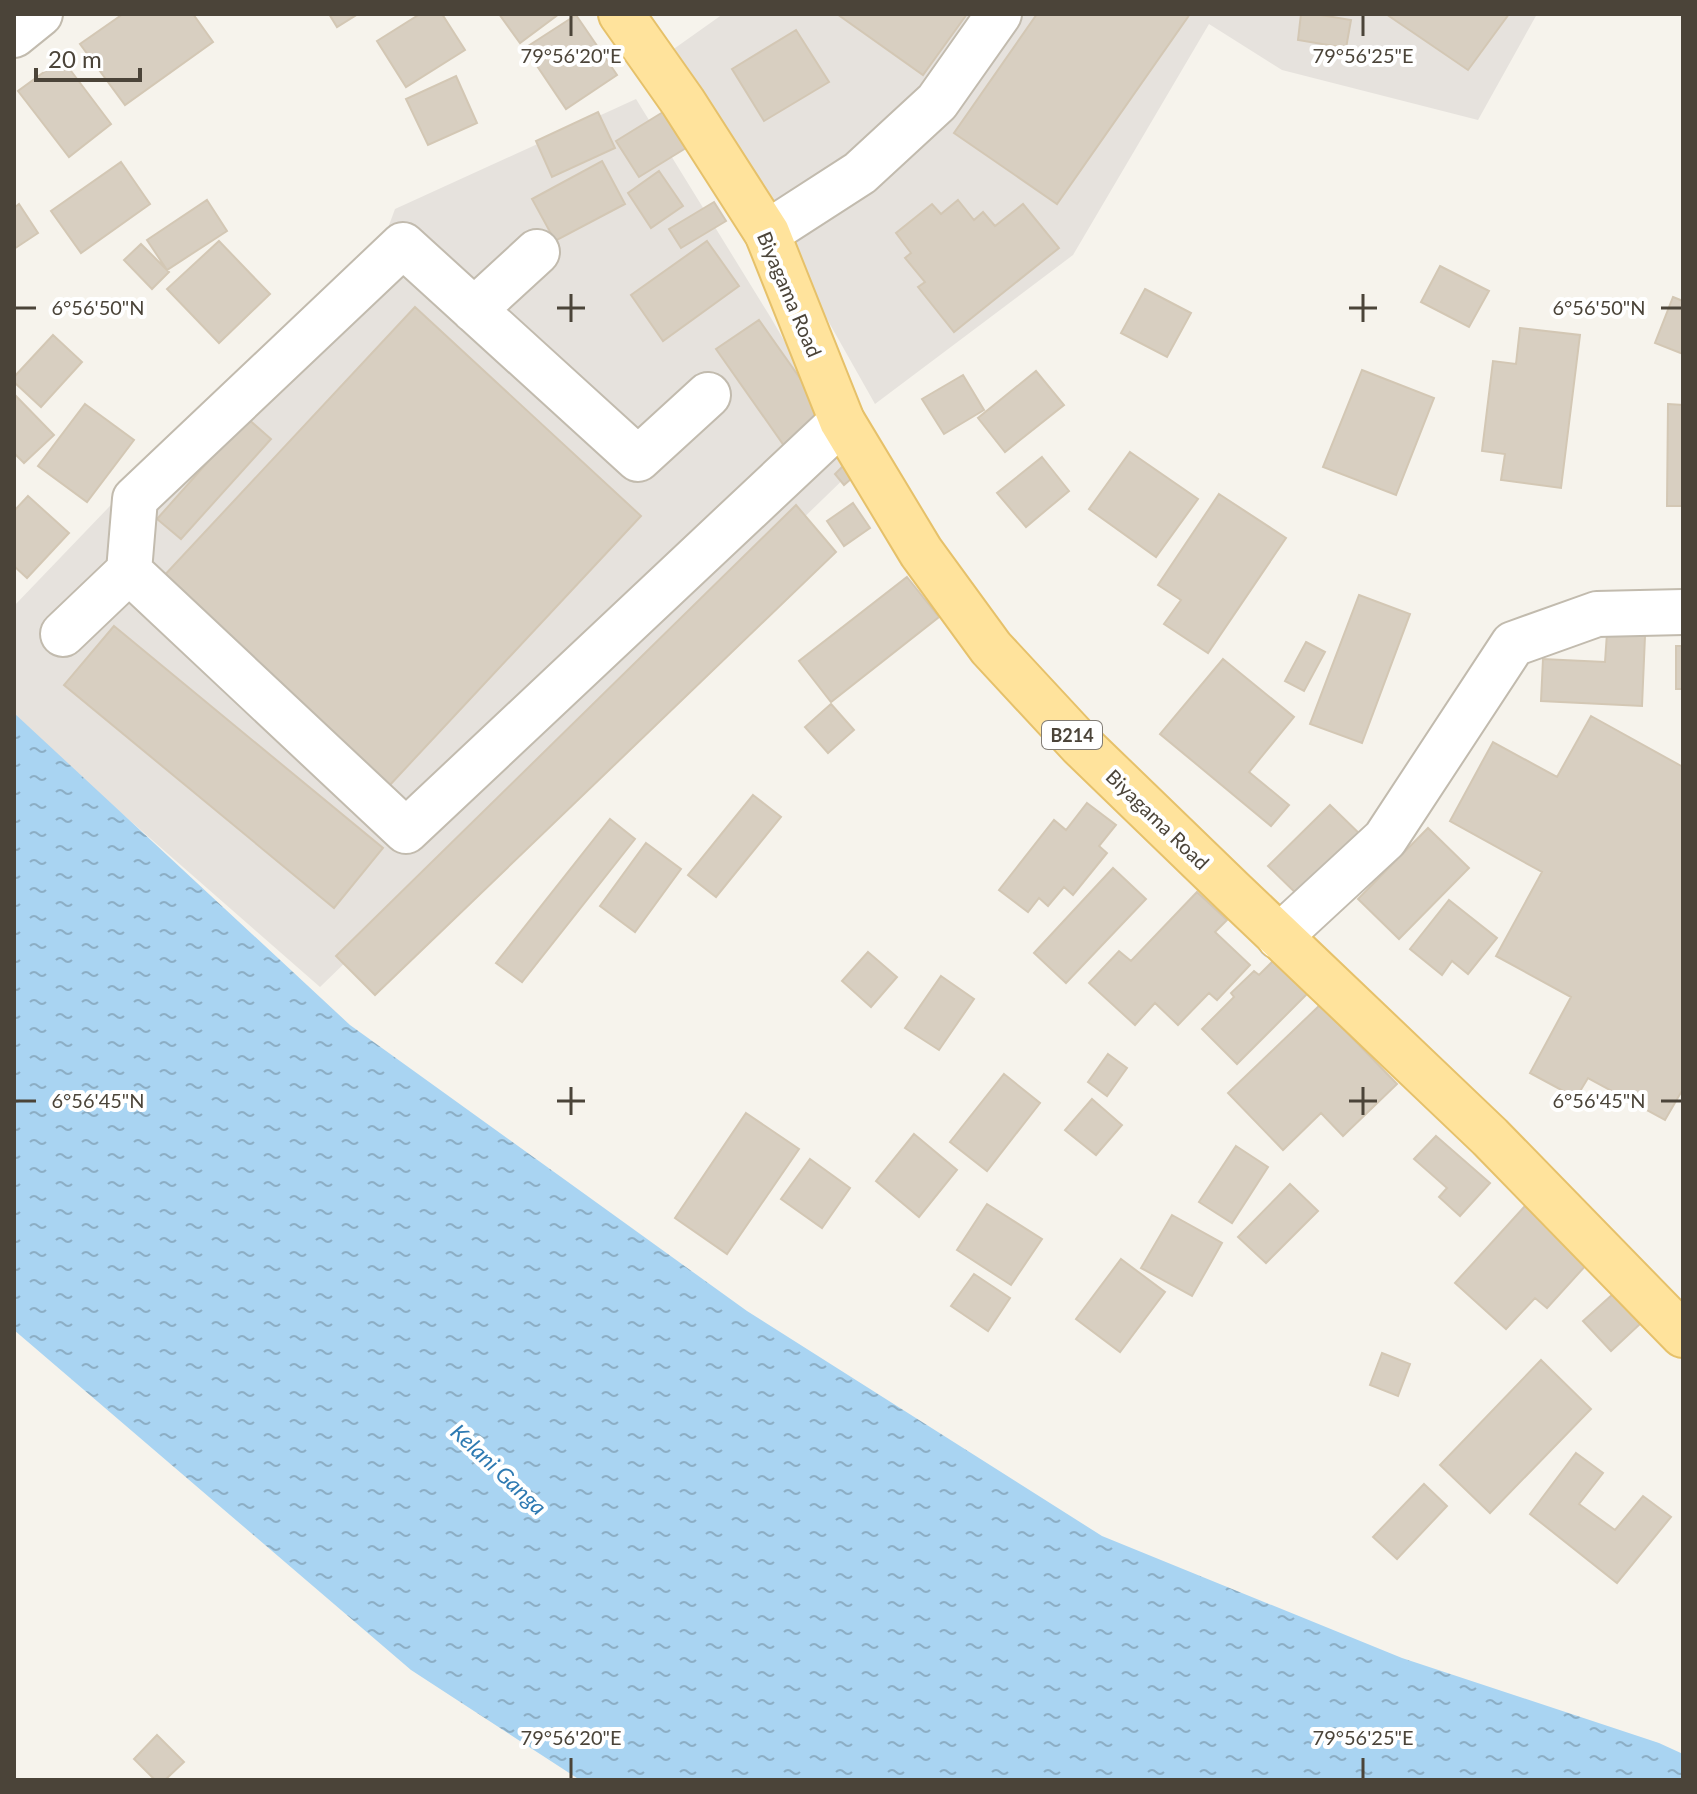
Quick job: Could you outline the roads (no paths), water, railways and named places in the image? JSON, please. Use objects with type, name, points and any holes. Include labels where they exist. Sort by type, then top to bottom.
[{"type":"main road","name":"Biyagama Road","points":[[621,14],[683,102],[767,233],[842,421],[921,552],[991,648],[1081,745],[1490,1137],[1683,1335]]},
{"type":"street","points":[[767,233],[860,173],[937,102],[999,14]]},
{"type":"street","points":[[63,634],[129,571],[135,499],[403,245],[638,459],[708,395]]},
{"type":"street","points":[[474,310],[537,252]]},
{"type":"street","points":[[129,571],[406,831],[842,421]]},
{"type":"street","points":[[1279,937],[1385,839],[1513,644],[1597,614],[1683,612]]},
{"type":"water","name":"Kelani Ganga","points":[[14,713],[350,1025],[747,1311],[1102,1536],[1402,1658],[1659,1743],[1683,1754],[1683,1780],[580,1780],[411,1670],[14,1330]]}]
